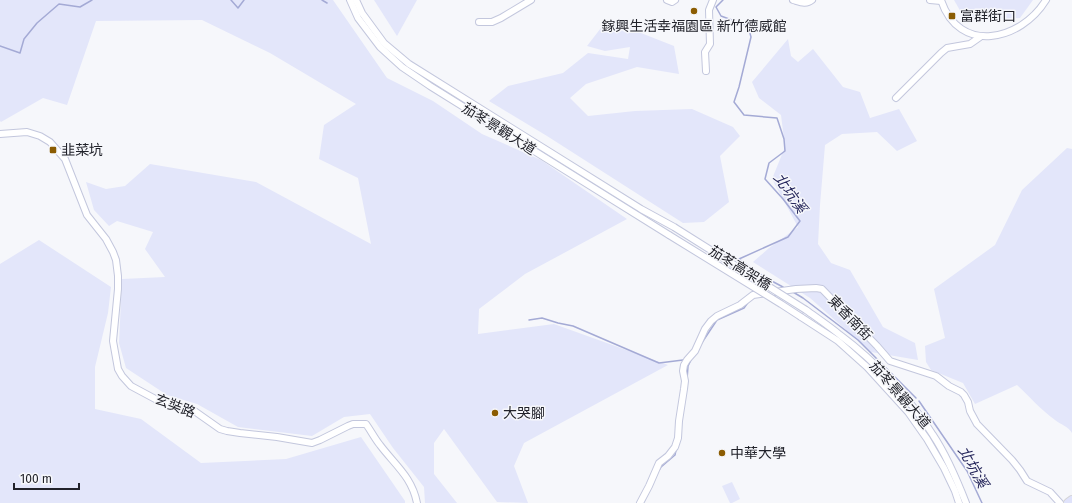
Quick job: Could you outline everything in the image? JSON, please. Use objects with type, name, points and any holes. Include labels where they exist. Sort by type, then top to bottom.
[{"type":"main road","points":[[1068,503],[1072,500]]},
{"type":"street","name":"茄苳景觀大道","points":[[350,0],[358,18],[366,29],[380,47],[402,67],[669,235]]},
{"type":"street","name":"茄苳景觀大道","points":[[356,0],[362,13],[384,43],[409,64],[641,209],[674,227]]},
{"type":"street","points":[[479,22],[492,22],[531,0]]},
{"type":"street","points":[[667,0],[672,2],[675,0]]},
{"type":"street","points":[[706,71],[705,52],[710,44],[709,10],[713,0]]},
{"type":"street","points":[[793,0],[805,3],[812,0]]},
{"type":"street","points":[[930,0],[941,1],[949,18],[955,25],[980,37],[993,36],[1008,32],[1026,23],[1036,14],[1046,0]]},
{"type":"street","points":[[896,98],[941,53],[948,48],[970,44],[980,37]]},
{"type":"street","name":"玄奘路","points":[[0,134],[27,132],[40,136],[50,142],[65,159],[87,215],[106,239],[116,260],[118,289],[113,342],[118,369],[131,386],[159,401],[193,410],[220,429],[234,432],[312,443],[353,424],[366,424],[379,444],[407,477],[417,503]]},
{"type":"street","name":"茄苳高架橋","points":[[674,227],[806,310]]},
{"type":"street","name":"茄苳高架橋","points":[[669,235],[801,317]]},
{"type":"street","name":"東香南街","points":[[640,503],[659,463],[668,456],[675,447],[679,433],[679,421],[685,381],[683,371],[684,365],[695,351],[705,329],[711,321],[717,316],[740,305],[753,295],[796,289],[816,288],[822,289],[890,361],[936,376],[949,386],[961,392],[968,402],[970,411],[977,424],[1012,460],[1027,481],[1050,492],[1060,503]]},
{"type":"street","name":"茄苳景觀大道","points":[[806,310],[841,335],[876,365],[914,408],[934,435],[949,464],[966,503]]},
{"type":"street","name":"茄苳景觀大道","points":[[801,317],[838,341],[867,367],[908,412],[927,439],[944,468],[959,503]]},
{"type":"shaded area","points":[[0,0],[333,0],[387,78],[433,101],[482,134],[541,160],[627,219],[525,274],[479,309],[478,334],[554,324],[668,365],[524,443],[514,466],[528,503],[497,502],[444,429],[434,443],[434,474],[457,503],[425,503],[424,487],[393,448],[370,414],[344,417],[312,436],[238,427],[197,404],[167,395],[126,368],[119,343],[122,279],[165,277],[145,249],[153,232],[117,221],[109,226],[94,210],[86,182],[106,189],[125,186],[150,164],[256,182],[371,244],[358,178],[319,159],[324,125],[356,104],[270,53],[202,20],[96,21],[67,105],[43,98],[1,122]]},
{"type":"shaded area","points":[[374,0],[417,0],[397,36]]},
{"type":"shaded area","points":[[954,0],[1033,0],[1020,18],[966,21]]},
{"type":"shaded area","points":[[621,20],[641,33],[674,46],[679,74],[637,67],[586,84],[570,98],[588,116],[635,111],[692,109],[733,127],[740,136],[720,156],[729,202],[704,222],[683,223],[547,136],[489,101],[508,86],[563,73],[588,53],[628,59],[630,47],[605,51],[587,46],[604,24]]},
{"type":"shaded area","points":[[788,39],[791,56],[798,62],[813,49],[843,87],[860,92],[870,118],[899,109],[917,141],[897,151],[877,132],[842,134],[825,145],[818,244],[831,263],[850,270],[883,327],[915,343],[918,360],[871,352],[810,298],[753,262],[769,248],[798,227],[772,179],[785,147],[781,115],[759,98],[752,82]]},
{"type":"shaded area","points":[[1067,148],[1072,149],[1072,433],[1067,427],[1045,412],[1017,385],[975,404],[963,383],[931,370],[926,362],[925,346],[945,338],[934,289],[995,245],[1022,190]]},
{"type":"shaded area","points":[[39,240],[111,287],[108,313],[95,367],[95,409],[141,419],[201,463],[286,459],[361,437],[405,503],[0,503],[0,264]]},
{"type":"shaded area","points":[[732,482],[740,499],[730,503],[722,486]]},
{"type":"waterway","name":"韭菜坑","points":[[0,46],[20,53],[24,39],[37,23],[59,4],[80,7],[92,0]]},
{"type":"waterway","name":"韭菜坑","points":[[231,0],[238,8],[244,0]]},
{"type":"waterway","name":"韭菜坑","points":[[322,0],[327,3]]},
{"type":"waterway","name":"北坑溪","points":[[723,0],[716,7],[721,16],[748,26],[751,37],[734,102],[744,115],[777,118],[784,139],[785,151],[769,163],[765,179],[800,221],[788,237],[739,259],[766,278],[783,287]]},
{"type":"waterway","name":"北坑溪","points":[[793,292],[858,340],[916,398]]},
{"type":"waterway","points":[[701,344],[717,320],[744,308],[749,301]]},
{"type":"waterway","points":[[529,320],[542,318],[573,326],[659,363],[683,360]]},
{"type":"waterway","points":[[687,380],[688,366],[691,360]]},
{"type":"waterway","name":"北坑溪","points":[[919,401],[967,471],[982,503]]},
{"type":"waterway","points":[[660,469],[675,455],[676,450]]},
{"type":"place","name":"鎵興生活幸福園區 新竹德威館","points":[[694,11]]},
{"type":"place","name":"富群街口","points":[[952,16]]},
{"type":"place","name":"韭菜坑","points":[[53,150]]},
{"type":"place","name":"大哭腳","points":[[495,413]]},
{"type":"place","name":"中華大學","points":[[722,453]]}]
